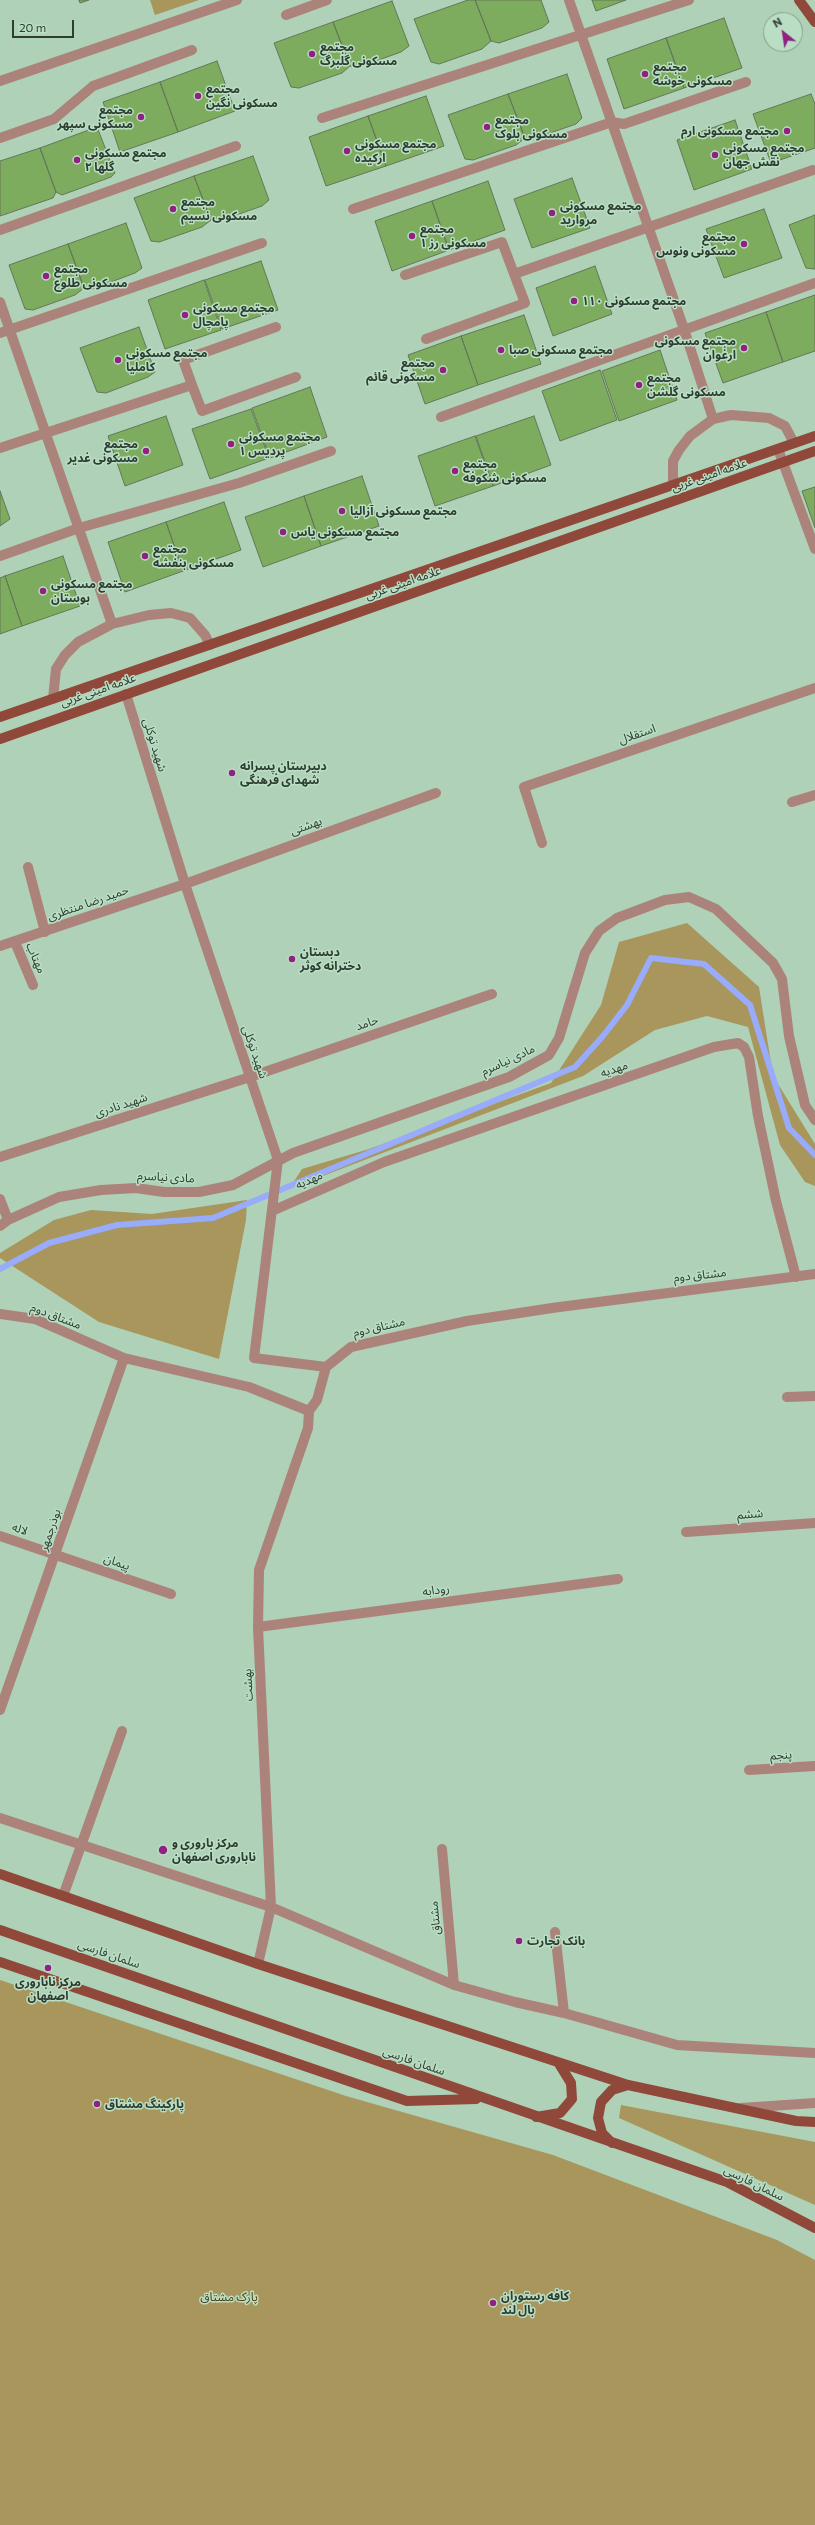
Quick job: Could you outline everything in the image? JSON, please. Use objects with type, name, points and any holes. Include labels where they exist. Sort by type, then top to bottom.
[{"type":"main road","points":[[799,0],[815,22]]},
{"type":"main road","name":"علامه امینی غربی","points":[[0,717],[815,436]]},
{"type":"main road","name":"علامه امینی غربی","points":[[0,739],[815,451]]},
{"type":"main road","points":[[0,1874],[258,1964],[628,2086],[796,2121],[815,2122]]},
{"type":"main road","name":"سلمان فارسی","points":[[0,1930],[727,2182],[815,2228]]},
{"type":"main road","points":[[0,1962],[407,2101],[482,2098]]},
{"type":"main road","points":[[536,2117],[560,2112],[572,2099],[571,2083],[558,2062]]},
{"type":"main road","points":[[614,2144],[602,2133],[598,2118],[600,2107],[602,2102],[612,2090],[628,2086]]},
{"type":"street","points":[[0,81],[237,0]]},
{"type":"street","points":[[286,15],[327,0]]},
{"type":"street","points":[[569,0],[649,227],[713,419]]},
{"type":"street","points":[[322,118],[689,0]]},
{"type":"street","points":[[0,138],[54,118],[93,86],[192,50]]},
{"type":"street","points":[[353,209],[612,122],[624,124],[746,82]]},
{"type":"street","points":[[0,230],[236,146]]},
{"type":"street","points":[[514,274],[813,170]]},
{"type":"street","points":[[405,275],[502,242],[525,303],[426,339]]},
{"type":"street","points":[[5,331],[262,243]]},
{"type":"street","points":[[442,417],[815,283]]},
{"type":"street","points":[[0,302],[5,331],[45,432],[112,624]]},
{"type":"street","points":[[276,327],[183,360],[202,411],[296,378]]},
{"type":"street","points":[[0,448],[192,385]]},
{"type":"street","points":[[673,485],[673,461],[679,450],[690,436],[713,419],[731,415],[769,418],[785,426],[794,444]]},
{"type":"street","points":[[778,449],[815,549]]},
{"type":"street","points":[[0,556],[79,528],[239,483],[331,451]]},
{"type":"street","points":[[53,699],[56,669],[66,655],[78,642],[112,624],[149,615],[171,613],[190,618],[205,635],[210,645]]},
{"type":"street","name":"استقلال","points":[[542,843],[524,787],[815,688]]},
{"type":"street","name":"شهید توکلی","points":[[126,694],[185,884],[278,1160],[254,1358],[326,1367]]},
{"type":"street","name":"بهشتی","points":[[185,884],[436,793]]},
{"type":"street","points":[[792,802],[815,795]]},
{"type":"street","points":[[28,867],[45,932]]},
{"type":"street","name":"حمید رضا منتظری","points":[[0,946],[185,884]]},
{"type":"street","name":"مادی نیاسرم","points":[[4,1223],[59,1197],[101,1190],[136,1188],[164,1192],[199,1192],[233,1185],[278,1160],[305,1148],[509,1077],[549,1055],[559,1038],[585,953],[599,931],[617,918],[644,906],[665,900],[689,897],[716,910],[760,949],[779,974],[786,997],[789,1036],[805,1105],[815,1120]]},
{"type":"street","name":"مهتاب","points":[[15,942],[33,985]]},
{"type":"street","name":"حامد","points":[[250,1077],[492,994]]},
{"type":"street","name":"مهدیه","points":[[272,1211],[384,1162],[714,1047],[738,1043],[744,1047],[749,1057],[758,1116],[776,1202],[796,1277]]},
{"type":"street","name":"شهید نادری","points":[[0,1157],[250,1077]]},
{"type":"street","points":[[0,1199],[4,1223]]},
{"type":"street","name":"مشتاق دوم","points":[[326,1367],[351,1347],[468,1321],[678,1290],[815,1274]]},
{"type":"street","name":"مشتاق دوم","points":[[0,1314],[35,1319],[124,1358],[249,1387],[309,1411]]},
{"type":"street","name":"بوذرجمهر","points":[[0,1710],[3,1692],[55,1554],[124,1358]]},
{"type":"street","points":[[309,1411],[317,1400],[326,1367]]},
{"type":"street","points":[[787,1397],[815,1396]]},
{"type":"street","name":"بهشت","points":[[258,1964],[271,1908],[258,1626],[259,1570],[308,1428],[309,1411]]},
{"type":"street","name":"ششم","points":[[686,1532],[815,1523]]},
{"type":"street","name":"لاله","points":[[0,1536],[55,1554]]},
{"type":"street","name":"پیمان","points":[[55,1554],[171,1594]]},
{"type":"street","name":"رودابه","points":[[258,1626],[618,1579]]},
{"type":"street","points":[[63,1896],[122,1731]]},
{"type":"street","name":"پنجم","points":[[749,1770],[815,1766]]},
{"type":"street","points":[[0,1818],[271,1908],[454,1985],[515,2002],[564,2013],[677,2045],[815,2053]]},
{"type":"street","name":"مشتاق","points":[[442,1850],[454,1985]]},
{"type":"street","points":[[555,1932],[564,2013]]},
{"type":"street","points":[[735,2108],[815,2103]]},
{"type":"green space","points":[[150,0],[199,0],[155,15]]},
{"type":"green space","points":[[687,923],[759,987],[773,1076],[815,1144],[815,1186],[805,1182],[780,1145],[748,1027],[707,1016],[655,1030],[583,1076],[289,1189],[302,1169],[369,1149],[551,1083],[601,1005],[619,942]]},
{"type":"green space","points":[[247,1200],[246,1220],[219,1359],[99,1322],[0,1258],[0,1253],[54,1220],[91,1210],[152,1214]]},
{"type":"green space","name":"پارک مشتاق","points":[[0,1980],[346,2096],[553,2155],[777,2240],[815,2260],[815,2525],[0,2525]]},
{"type":"green space","points":[[621,2105],[815,2142],[815,2205],[619,2118]]},
{"type":"building","points":[[79,0],[89,0],[80,3]]},
{"type":"building","points":[[468,0],[475,0],[491,41],[482,49],[439,64],[431,62],[414,19]]},
{"type":"building","points":[[475,0],[541,0],[549,22],[542,28],[499,43],[491,41]]},
{"type":"building","points":[[592,0],[626,0],[596,11]]},
{"type":"building","name":"مجتمع مسکونی گلبرگ","points":[[392,1],[409,46],[401,52],[359,67],[350,66],[333,22]]},
{"type":"building","points":[[724,18],[742,68],[684,88],[666,38]]},
{"type":"building","name":"مجتمع مسکونی گلبرگ","points":[[333,22],[350,66],[342,73],[299,88],[291,87],[274,43]]},
{"type":"building","name":"مجتمع مسکونی خوشه","points":[[666,38],[684,88],[624,109],[607,59]]},
{"type":"building","name":"مجتمع مسکونی نگین","points":[[217,61],[235,111],[178,132],[160,82]]},
{"type":"building","name":"مجتمع مسکونی بلوک","points":[[567,74],[582,118],[576,124],[533,139],[525,138],[508,94]]},
{"type":"building","name":"مجتمع مسکونی سپهر","points":[[160,82],[178,132],[120,152],[103,102]]},
{"type":"building","name":"مجتمع مسکونی بلوک","points":[[508,94],[525,138],[516,145],[473,160],[465,159],[448,115]]},
{"type":"building","name":"مجتمع مسکونی ارم","points":[[811,94],[815,104],[815,148],[771,163],[753,114]]},
{"type":"building","points":[[426,96],[444,146],[386,166],[368,116]]},
{"type":"building","name":"مجتمع مسکونی ارکیده","points":[[368,116],[386,166],[326,186],[309,137]]},
{"type":"building","name":"مجتمع مسکونی نقش جهان","points":[[735,120],[752,169],[694,190],[677,140]]},
{"type":"building","name":"مجتمع مسکونی گلها ۲","points":[[97,127],[115,173],[111,177],[62,195],[56,192],[40,148]]},
{"type":"building","points":[[40,148],[56,192],[53,198],[0,216],[0,161]]},
{"type":"building","points":[[253,156],[269,200],[262,206],[219,221],[211,220],[194,176]]},
{"type":"building","name":"مجتمع مسکونی نسیم","points":[[194,176],[211,220],[202,227],[159,242],[151,241],[134,198]]},
{"type":"building","name":"مجتمع مسکونی مروارید","points":[[572,178],[590,228],[532,248],[514,199]]},
{"type":"building","points":[[488,181],[505,230],[449,250],[432,201]]},
{"type":"building","name":"مجتمع مسکونی رز ۱","points":[[432,201],[449,250],[392,271],[375,221]]},
{"type":"building","name":"مجتمع مسکونی ونوس","points":[[764,209],[782,258],[724,278],[706,229]]},
{"type":"building","points":[[815,215],[814,269],[806,268],[789,225]]},
{"type":"building","points":[[126,223],[142,268],[135,273],[92,289],[84,288],[68,244]]},
{"type":"building","name":"مجتمع مسکونی طلوع","points":[[68,244],[84,288],[75,295],[33,310],[25,309],[9,265]]},
{"type":"building","points":[[261,261],[278,310],[222,329],[205,280]]},
{"type":"building","name":"مجتمع مسکونی ۱۱۰","points":[[595,266],[612,314],[553,336],[536,288]]},
{"type":"building","name":"مجتمع مسکونی پامچال","points":[[204,280],[221,330],[165,349],[148,300]]},
{"type":"building","points":[[815,295],[815,351],[783,362],[766,312]]},
{"type":"building","name":"مجتمع مسکونی ارغوان","points":[[766,312],[783,362],[723,383],[705,333]]},
{"type":"building","name":"مجتمع مسکونی صبا","points":[[524,315],[541,364],[478,385],[461,336]]},
{"type":"building","name":"مجتمع مسکونی کاملیا","points":[[139,327],[155,372],[148,377],[106,393],[97,392],[80,348]]},
{"type":"building","name":"مجتمع مسکونی قائم","points":[[461,336],[478,385],[425,404],[408,355]]},
{"type":"building","name":"مجتمع مسکونی گلشن","points":[[660,350],[677,400],[619,421],[602,371]]},
{"type":"building","name":"مجتمع مسکونی گلشن","points":[[600,370],[617,420],[560,441],[542,391]]},
{"type":"building","points":[[310,387],[327,437],[270,458],[252,408]]},
{"type":"building","name":"مجتمع مسکونی پردیس ۱","points":[[251,409],[269,458],[210,479],[192,429]]},
{"type":"building","name":"مجتمع مسکونی غدیر","points":[[166,416],[183,465],[125,486],[108,436]]},
{"type":"building","points":[[534,416],[551,465],[493,486],[476,436]]},
{"type":"building","name":"مجتمع مسکونی شکوفه","points":[[475,436],[493,486],[435,506],[418,456]]},
{"type":"building","name":"مجتمع مسکونی آزالیا","points":[[362,476],[379,526],[321,546],[304,496]]},
{"type":"building","points":[[815,487],[815,528],[802,491]]},
{"type":"building","points":[[0,491],[10,519],[0,526]]},
{"type":"building","name":"مجتمع مسکونی یاس","points":[[304,496],[321,546],[263,567],[245,517]]},
{"type":"building","name":"مجتمع مسکونی بنفشه","points":[[224,502],[241,550],[183,571],[166,522]]},
{"type":"building","name":"مجتمع مسکونی بنفشه","points":[[166,522],[183,571],[125,592],[108,542]]},
{"type":"building","name":"مجتمع مسکونی بوستان","points":[[63,556],[80,606],[22,626],[5,576]]},
{"type":"building","name":"مجتمع مسکونی بوستان","points":[[5,576],[22,626],[0,634],[0,578]]},
{"type":"waterway","points":[[0,1269],[49,1243],[117,1225],[213,1218],[575,1067],[603,1036],[627,1005],[651,958],[704,964],[750,1005],[789,1128],[815,1155]]},
{"type":"place","name":"مجتمع مسکونی گلبرگ","points":[[312,54]]},
{"type":"place","name":"مجتمع مسکونی خوشه","points":[[645,74]]},
{"type":"place","name":"مجتمع مسکونی نگین","points":[[198,96]]},
{"type":"place","name":"مجتمع مسکونی سپهر","points":[[141,117]]},
{"type":"place","name":"مجتمع مسکونی بلوک","points":[[487,127]]},
{"type":"place","name":"مجتمع مسکونی ارم","points":[[787,131]]},
{"type":"place","name":"مجتمع مسکونی ارکیده","points":[[347,151]]},
{"type":"place","name":"مجتمع مسکونی نقش جهان","points":[[715,155]]},
{"type":"place","name":"مجتمع مسکونی گلها ۲","points":[[77,160]]},
{"type":"place","name":"مجتمع مسکونی نسیم","points":[[173,209]]},
{"type":"place","name":"مجتمع مسکونی مروارید","points":[[552,213]]},
{"type":"place","name":"مجتمع مسکونی رز ۱","points":[[412,236]]},
{"type":"place","name":"مجتمع مسکونی ونوس","points":[[744,244]]},
{"type":"place","name":"مجتمع مسکونی طلوع","points":[[46,276]]},
{"type":"place","name":"مجتمع مسکونی ۱۱۰","points":[[574,301]]},
{"type":"place","name":"مجتمع مسکونی پامچال","points":[[185,315]]},
{"type":"place","name":"مجتمع مسکونی ارغوان","points":[[744,348]]},
{"type":"place","name":"مجتمع مسکونی صبا","points":[[501,350]]},
{"type":"place","name":"مجتمع مسکونی کاملیا","points":[[118,360]]},
{"type":"place","name":"مجتمع مسکونی قائم","points":[[443,370]]},
{"type":"place","name":"مجتمع مسکونی گلشن","points":[[639,385]]},
{"type":"place","name":"مجتمع مسکونی پردیس ۱","points":[[231,444]]},
{"type":"place","name":"مجتمع مسکونی غدیر","points":[[146,451]]},
{"type":"place","name":"مجتمع مسکونی شکوفه","points":[[455,471]]},
{"type":"place","name":"مجتمع مسکونی آزالیا","points":[[342,511]]},
{"type":"place","name":"مجتمع مسکونی یاس","points":[[283,532]]},
{"type":"place","name":"مجتمع مسکونی بنفشه","points":[[145,556]]},
{"type":"place","name":"مجتمع مسکونی بوستان","points":[[43,591]]},
{"type":"place","name":"دبیرستان پسرانه شهدای فرهنگی","points":[[232,773]]},
{"type":"place","name":"دبستان دخترانه کوثر","points":[[292,959]]},
{"type":"place","name":"مرکز باروری و ناباروری اصفهان","points":[[163,1850]]},
{"type":"place","name":"بانک تجارت","points":[[519,1941]]},
{"type":"place","name":"مرکز ناباروری اصفهان","points":[[48,1968]]},
{"type":"place","name":"پارکینگ مشتاق","points":[[97,2104]]},
{"type":"place","name":"کافه رستوران بال لند","points":[[493,2303]]}]
